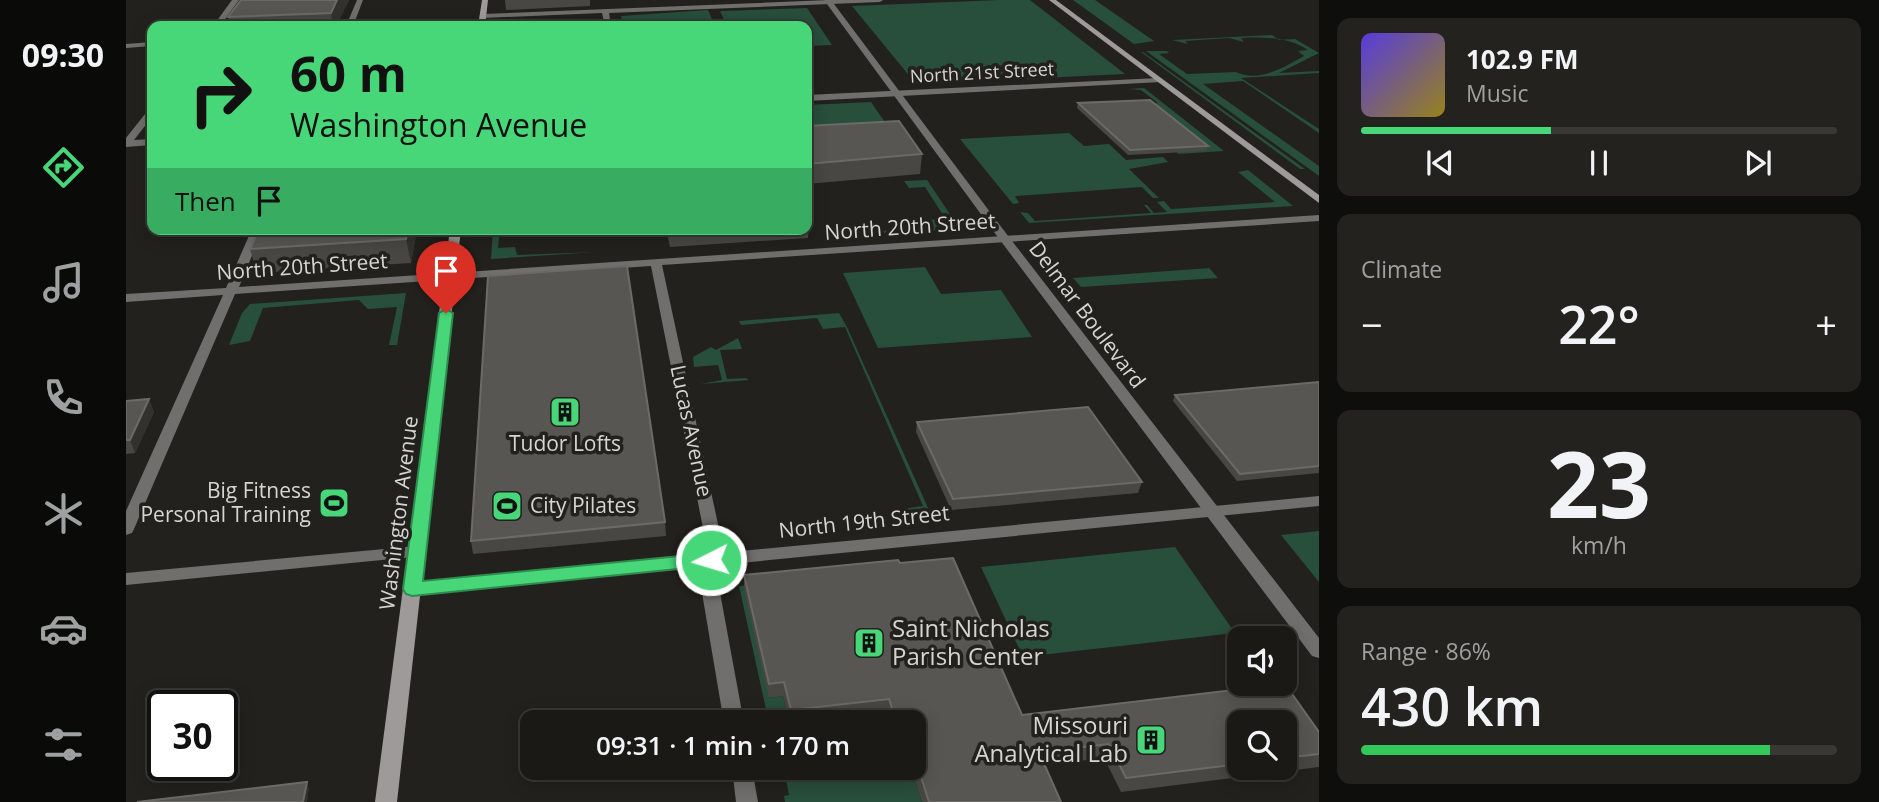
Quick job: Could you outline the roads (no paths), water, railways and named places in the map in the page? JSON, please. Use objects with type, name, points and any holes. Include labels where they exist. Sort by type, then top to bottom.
[{"type":"main road","points":[[483,21],[485,0]]},
{"type":"main road","points":[[1052,0],[1319,200]]},
{"type":"main road","name":"Washington Avenue","points":[[386,802],[455,235]]},
{"type":"street","points":[[220,21],[236,0]]},
{"type":"street","points":[[351,21],[360,0]]},
{"type":"street","points":[[484,16],[880,0]]},
{"type":"street","name":"Delmar Boulevard","points":[[827,1],[1005,240],[1319,651]]},
{"type":"street","points":[[605,11],[607,21]]},
{"type":"street","points":[[126,46],[147,44]]},
{"type":"street","name":"North 21st Street","points":[[812,98],[1158,80]]},
{"type":"street","points":[[126,143],[147,117]]},
{"type":"street","points":[[126,143],[147,142]]},
{"type":"street","name":"North 20th Street","points":[[126,298],[1319,218]]},
{"type":"street","points":[[126,529],[255,235]]},
{"type":"street","name":"Lucas Avenue","points":[[656,263],[713,538],[710,587],[732,710]]},
{"type":"street","name":"North 19th Street","points":[[412,589],[1319,501]]},
{"type":"street","points":[[126,579],[417,552]]},
{"type":"street","points":[[743,780],[747,802]]},
{"type":"place","name":"Tudor Lofts","points":[[565,412]]},
{"type":"place","name":"Big Fitness Personal Training","points":[[334,503]]},
{"type":"place","name":"City Pilates","points":[[507,506]]},
{"type":"place","name":"Saint Nicholas Parish Center","points":[[869,643]]},
{"type":"place","name":"Missouri Analytical Lab","points":[[1151,740]]}]
